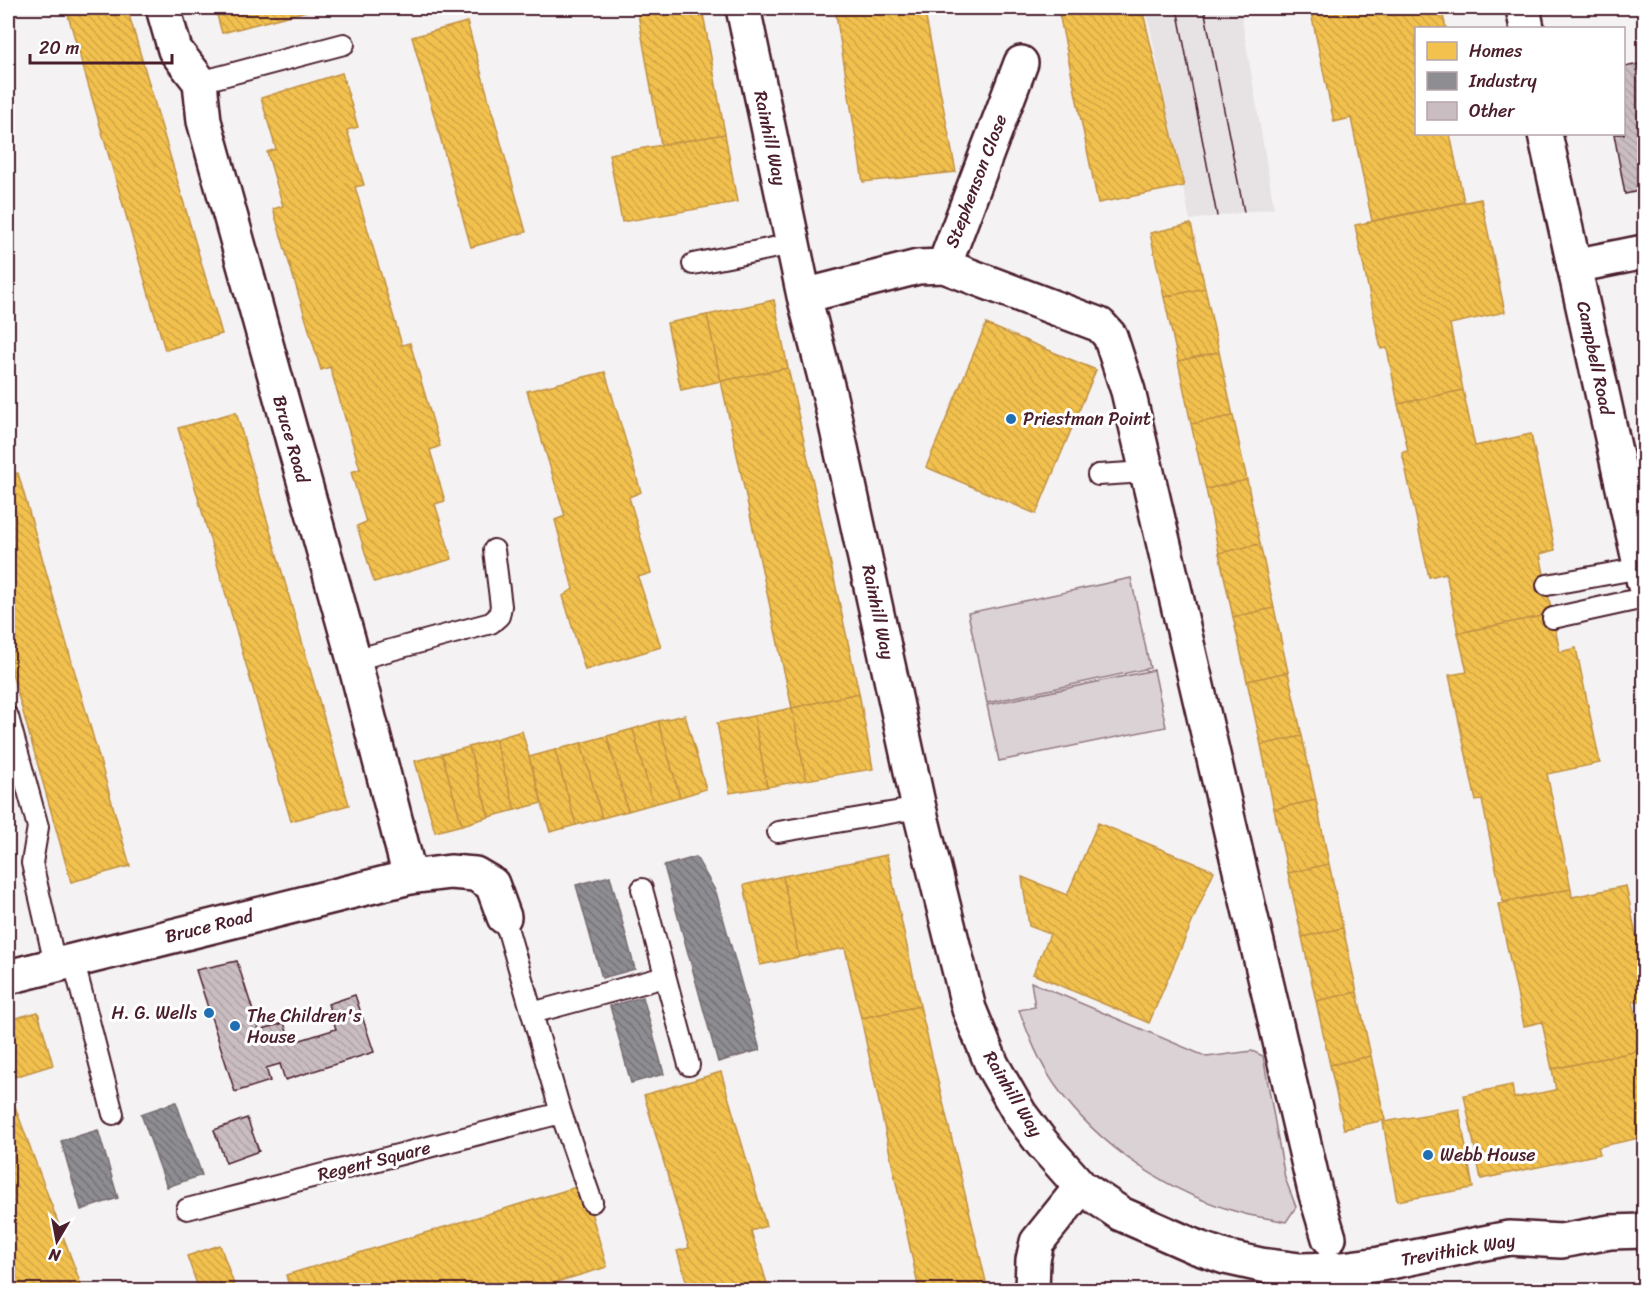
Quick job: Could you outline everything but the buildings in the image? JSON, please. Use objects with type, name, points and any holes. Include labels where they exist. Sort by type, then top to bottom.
[{"type":"street","points":[[163,8],[175,50],[200,82]]},
{"type":"street","name":"Rainhill Way","points":[[743,8],[804,296],[830,397],[919,808],[969,1009],[992,1065],[1020,1114],[1042,1143],[1081,1187],[1121,1214],[1196,1247],[1225,1257],[1343,1280]]},
{"type":"street","points":[[1523,8],[1527,27]]},
{"type":"street","name":"Stephenson Close","points":[[804,296],[918,267],[944,266],[1021,63]]},
{"type":"street","name":"Bruce Road","points":[[200,82],[204,121],[354,660],[410,877]]},
{"type":"street","name":"Campbell Road","points":[[1545,135],[1643,583]]},
{"type":"street","points":[[1574,266],[1644,252]]},
{"type":"street","points":[[944,266],[1100,325],[1110,336],[1128,391],[1312,1179],[1329,1238]]},
{"type":"street","name":"Bruce Road","points":[[8,977],[64,961],[410,877],[450,872],[475,874],[492,884],[504,917]]},
{"type":"street","points":[[1032,1290],[1033,1260],[1037,1242],[1081,1187]]},
{"type":"street","name":"Trevithick Way","points":[[1343,1280],[1380,1264],[1509,1238],[1561,1241],[1610,1232],[1644,1231]]},
{"type":"lane","points":[[200,82],[344,44]]},
{"type":"lane","points":[[693,264],[793,244]]},
{"type":"lane","points":[[1098,475],[1146,472]]},
{"type":"lane","points":[[354,660],[491,623],[499,616],[501,606],[494,550]]},
{"type":"lane","points":[[1546,585],[1643,583]]},
{"type":"lane","points":[[1553,618],[1643,583]]},
{"type":"lane","points":[[8,717],[38,827],[32,863],[113,1114]]},
{"type":"lane","points":[[778,832],[919,808]]},
{"type":"lane","points":[[642,889],[689,1065]]},
{"type":"lane","points":[[504,917],[561,1113],[592,1202]]},
{"type":"lane","points":[[532,1012],[665,977]]},
{"type":"lane","name":"Regent Square","points":[[187,1209],[561,1113]]},
{"type":"shaded area","points":[[1146,8],[1240,8],[1274,208],[1190,220]]},
{"type":"shaded area","points":[[1131,578],[1150,668],[987,703],[968,613]]},
{"type":"shaded area","points":[[1154,670],[1166,727],[999,761],[987,705]]},
{"type":"shaded area","points":[[1031,982],[1207,1057],[1252,1051],[1263,1056],[1285,1178],[1296,1207],[1286,1222],[1245,1214],[1190,1195],[1139,1166],[1093,1129],[1055,1085],[1031,1039],[1019,1010],[1035,1007]]},
{"type":"tram line","points":[[1177,8],[1217,216]]},
{"type":"tram line","points":[[1204,8],[1244,212]]},
{"type":"place","name":"Priestman Point","points":[[1011,419]]},
{"type":"place","name":"H. G. Wells","points":[[209,1013]]},
{"type":"place","name":"The Children's House","points":[[235,1026]]},
{"type":"place","name":"Webb House","points":[[1428,1155]]}]
